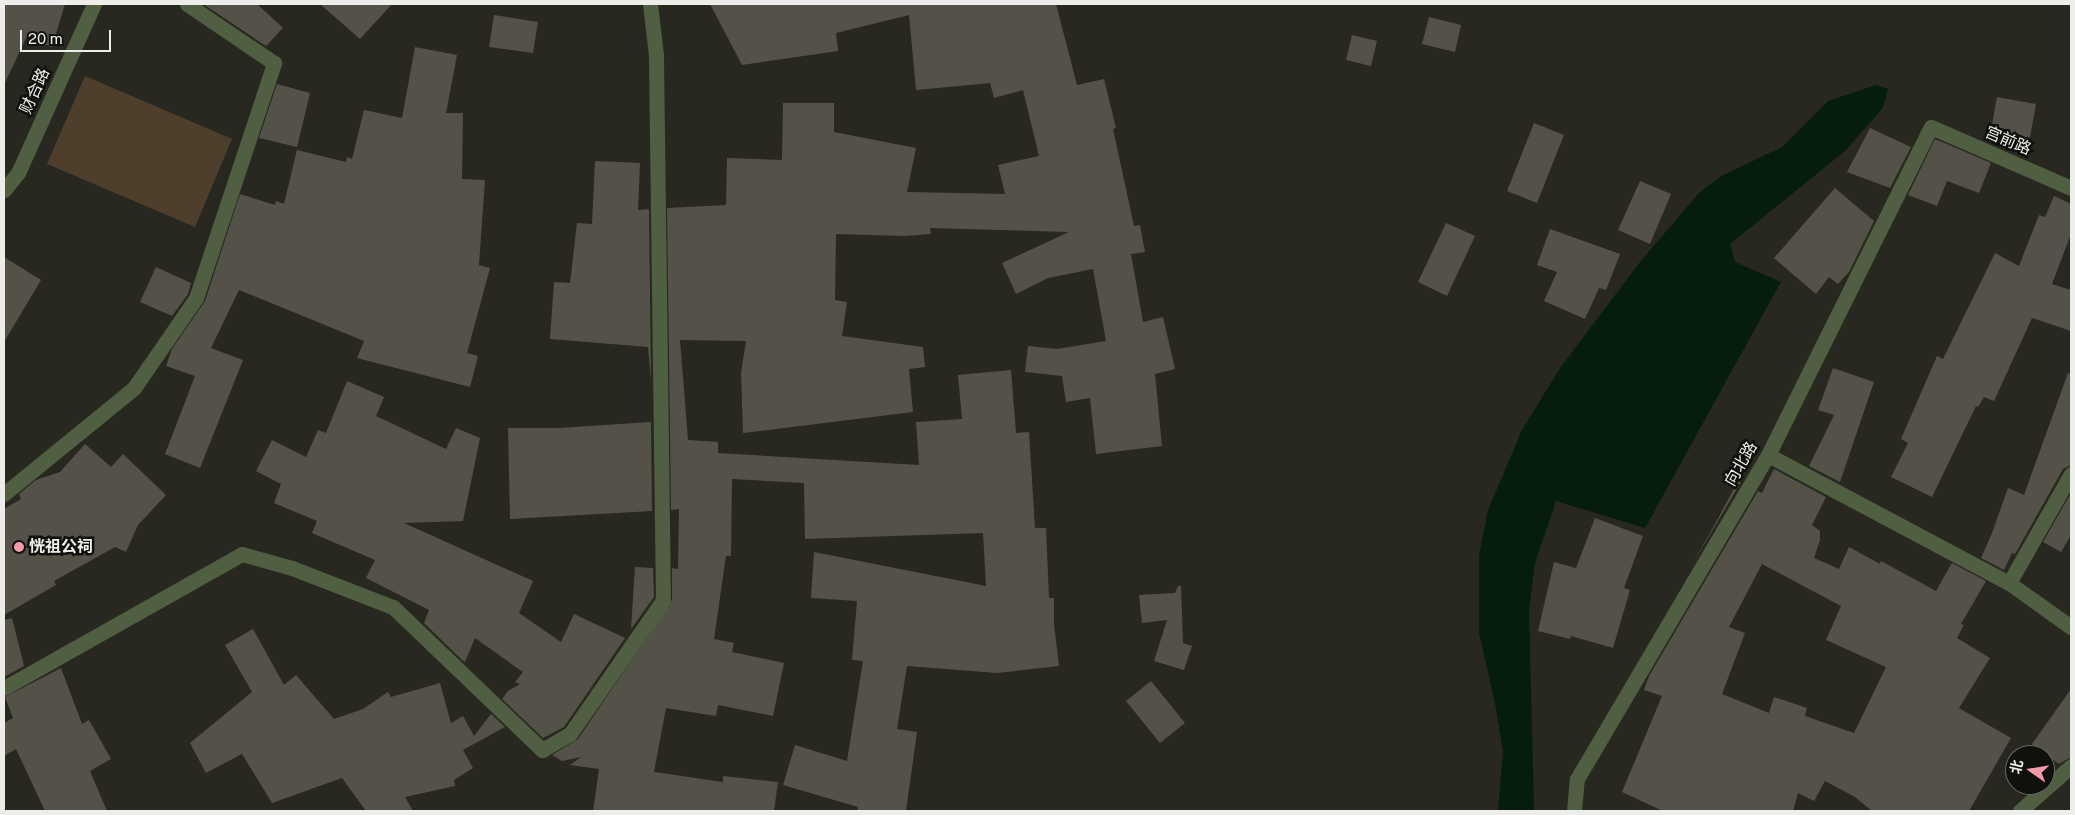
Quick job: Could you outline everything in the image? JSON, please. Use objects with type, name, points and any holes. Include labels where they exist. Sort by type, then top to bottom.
[{"type":"street","name":"财合路","points":[[4,190],[18,173],[94,4]]},
{"type":"street","points":[[4,494],[134,388],[196,298],[274,63],[187,4]]},
{"type":"street","points":[[4,688],[242,554],[292,568],[393,607],[542,750],[570,734],[663,600],[656,55],[650,4]]},
{"type":"street","name":"宫前路","points":[[1931,127],[2071,188]]},
{"type":"street","name":"向北路","points":[[1574,811],[1577,780],[1768,455],[1931,127]]},
{"type":"street","points":[[1768,455],[2010,583],[2071,627]]},
{"type":"street","points":[[2010,583],[2071,474]]},
{"type":"street","points":[[2020,811],[2071,766]]},
{"type":"shaded area","points":[[85,76],[232,139],[195,227],[47,164]]},
{"type":"shaded area","points":[[1876,85],[1888,89],[1883,108],[1845,151],[1730,244],[1735,262],[1781,282],[1645,528],[1556,501],[1535,563],[1529,610],[1534,811],[1498,811],[1503,751],[1495,703],[1479,633],[1479,556],[1488,510],[1522,430],[1560,368],[1640,262],[1699,193],[1721,176],[1782,147],[1828,101]]},
{"type":"building","points":[[4,4],[65,4],[52,47],[26,38],[4,85]]},
{"type":"building","points":[[203,4],[257,4],[283,28],[266,46]]},
{"type":"building","points":[[320,4],[392,4],[360,39]]},
{"type":"building","points":[[710,4],[1056,4],[1077,85],[1104,79],[1116,128],[1113,129],[1134,226],[1140,225],[1145,252],[1131,254],[1143,322],[1163,317],[1175,369],[1155,374],[1162,446],[1096,454],[1090,398],[1066,402],[1062,376],[1025,372],[1028,346],[1057,349],[1106,341],[1093,269],[1048,278],[1016,294],[1002,263],[1069,232],[930,228],[931,234],[905,236],[836,234],[835,300],[847,302],[842,336],[923,347],[925,367],[909,369],[913,412],[743,433],[741,373],[746,341],[680,340],[688,440],[718,442],[718,453],[919,465],[916,422],[962,419],[958,375],[1011,370],[1016,433],[1029,432],[1035,528],[1046,528],[1049,598],[1054,598],[1054,624],[1059,666],[997,673],[907,666],[897,729],[917,732],[906,811],[857,811],[858,807],[783,785],[795,745],[847,761],[863,661],[852,660],[857,601],[811,598],[814,552],[986,586],[983,533],[805,539],[804,483],[732,479],[731,556],[726,556],[714,639],[734,643],[732,652],[784,663],[773,716],[718,705],[716,716],[666,708],[654,772],[723,782],[723,776],[778,782],[774,811],[593,811],[599,769],[570,765],[581,757],[562,761],[552,755],[578,739],[672,600],[672,568],[678,569],[679,509],[671,510],[667,208],[726,205],[727,158],[782,160],[783,103],[834,103],[834,132],[916,148],[907,192],[1005,194],[998,165],[1039,156],[1023,90],[994,98],[990,83],[916,90],[909,15],[836,33],[838,51],[742,65]]},
{"type":"building","points":[[494,15],[538,22],[533,53],[489,47]]},
{"type":"building","points":[[1429,17],[1461,25],[1455,52],[1422,44]]},
{"type":"building","points":[[1352,35],[1377,41],[1371,66],[1346,60]]},
{"type":"building","points":[[415,47],[457,55],[446,113],[463,113],[462,179],[485,180],[479,265],[490,268],[467,353],[478,356],[470,387],[357,358],[364,341],[239,290],[211,348],[243,360],[200,468],[165,454],[195,376],[166,366],[172,349],[205,301],[240,194],[275,205],[276,201],[284,204],[297,150],[346,162],[347,157],[352,159],[364,110],[402,118]]},
{"type":"building","points":[[277,84],[310,93],[297,147],[259,138]]},
{"type":"building","points":[[1997,97],[2036,104],[2028,148],[1989,141]]},
{"type":"building","points":[[1534,123],[1564,135],[1537,203],[1507,191]]},
{"type":"building","points":[[1870,128],[1911,147],[1890,188],[1847,172]]},
{"type":"building","points":[[1935,139],[1991,163],[1979,193],[1947,181],[1937,206],[1908,195]]},
{"type":"building","points":[[595,161],[640,163],[638,210],[649,209],[651,381],[648,347],[550,339],[554,282],[570,283],[577,223],[592,224]]},
{"type":"building","points":[[1640,181],[1671,194],[1650,244],[1618,230]]},
{"type":"building","points":[[1835,188],[1874,221],[1849,272],[1838,284],[1829,277],[1816,294],[1774,258]]},
{"type":"building","points":[[2054,196],[2071,204],[2071,234],[2052,284],[2071,290],[2071,331],[2032,318],[1994,401],[1984,397],[1978,407],[1976,406],[1932,497],[1891,477],[1908,443],[1901,439],[1937,356],[1943,359],[1995,253],[2019,266],[2039,215],[2045,217]]},
{"type":"building","points":[[1446,223],[1475,236],[1447,296],[1418,282]]},
{"type":"building","points":[[1550,229],[1620,254],[1606,290],[1599,288],[1585,319],[1544,301],[1557,272],[1537,265]]},
{"type":"building","points":[[4,257],[41,280],[4,342]]},
{"type":"building","points":[[156,267],[191,283],[188,294],[172,316],[140,302]]},
{"type":"building","points":[[1833,368],[1874,382],[1840,482],[1809,466],[1834,415],[1818,410]]},
{"type":"building","points":[[2068,373],[2071,374],[2071,465],[2063,469],[2015,554],[2012,553],[2004,570],[1981,558],[2008,488],[2024,495]]},
{"type":"building","points":[[347,381],[384,397],[376,416],[446,449],[456,428],[480,438],[463,521],[404,523],[533,581],[519,613],[561,642],[574,614],[625,638],[564,727],[543,738],[502,699],[508,691],[520,684],[515,682],[523,672],[475,638],[465,662],[462,660],[424,623],[429,610],[366,578],[375,560],[312,533],[317,521],[274,503],[281,484],[256,471],[272,440],[306,457],[318,430],[326,433]]},
{"type":"building","points":[[651,422],[652,511],[510,519],[508,428],[559,428]]},
{"type":"building","points":[[85,444],[111,467],[123,454],[166,495],[138,525],[126,552],[115,547],[54,581],[56,585],[4,615],[4,509],[21,499],[19,494],[36,480],[60,472]]},
{"type":"building","points":[[1774,469],[1826,497],[1812,525],[1820,531],[1820,540],[1814,558],[1839,569],[1849,547],[1880,564],[1881,561],[1936,591],[1952,563],[1986,581],[1961,624],[1964,625],[1957,638],[1990,658],[1959,708],[2011,738],[2005,745],[2005,748],[1969,811],[1872,811],[1855,797],[1825,781],[1814,801],[1798,793],[1793,811],[1663,811],[1622,792],[1662,696],[1644,690],[1649,676],[1758,491],[1762,493]],"holes":[[[1762,564],[1841,606],[1826,640],[1886,667],[1854,733],[1805,716],[1807,708],[1774,697],[1769,713],[1722,694],[1745,633],[1729,627]]]},
{"type":"building","points":[[1738,481],[1741,482],[1689,570],[1715,524]]},
{"type":"building","points":[[2071,493],[2071,535],[2061,552],[2043,542]]},
{"type":"building","points":[[1595,518],[1643,536],[1624,588],[1630,590],[1613,648],[1571,636],[1570,639],[1538,631],[1554,562],[1576,568]]},
{"type":"building","points":[[635,567],[653,568],[654,597],[631,629]]},
{"type":"building","points":[[1178,586],[1181,586],[1183,643],[1192,646],[1184,670],[1154,661],[1167,620],[1142,623],[1139,595],[1175,593]]},
{"type":"building","points":[[12,618],[24,666],[4,677],[4,620]]},
{"type":"building","points":[[253,629],[284,685],[296,675],[334,719],[363,709],[388,692],[391,697],[440,683],[451,723],[463,716],[474,736],[491,714],[505,727],[463,750],[473,768],[454,780],[455,786],[405,797],[413,811],[366,811],[342,778],[272,803],[242,754],[206,773],[190,743],[252,692],[225,645]]},
{"type":"building","points":[[61,668],[82,724],[89,720],[111,759],[90,771],[107,811],[45,811],[16,749],[4,756],[4,723],[13,718],[5,697]]},
{"type":"building","points":[[1151,681],[1185,723],[1160,743],[1126,701]]},
{"type":"building","points":[[2071,689],[2071,757],[2059,764],[2055,761],[2055,745],[2032,744]]},
{"type":"place","name":"恍祖公祠","points":[[19,547]]}]
